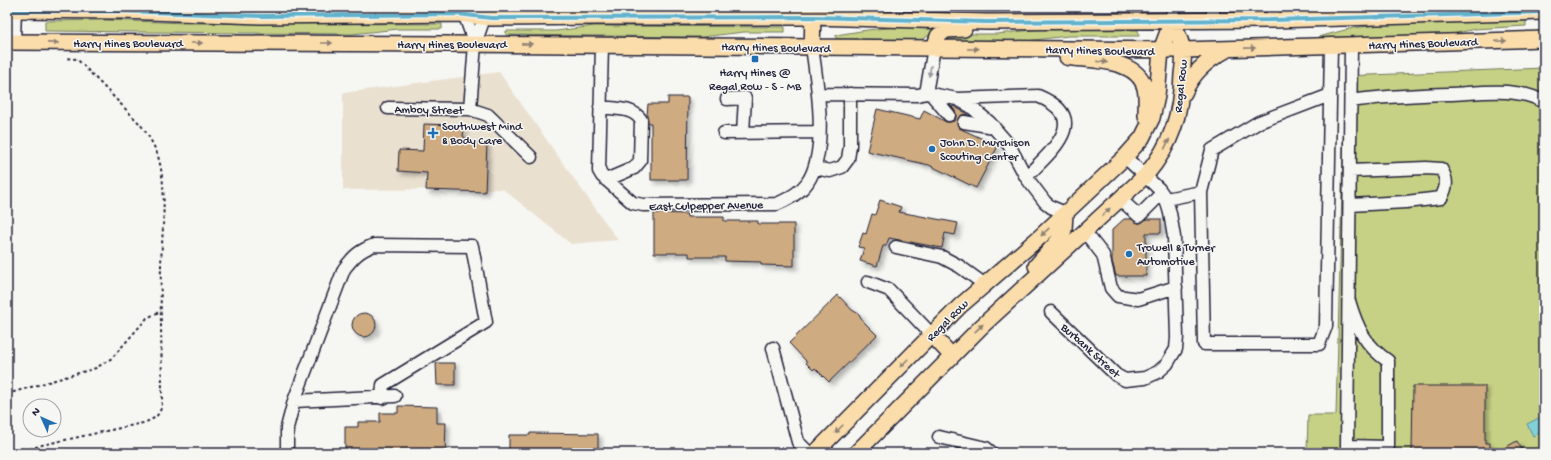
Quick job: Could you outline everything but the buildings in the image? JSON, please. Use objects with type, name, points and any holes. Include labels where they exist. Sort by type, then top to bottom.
[{"type":"main road","points":[[12,9],[120,9],[458,14],[465,11],[813,12],[987,22],[1172,14],[1273,14],[1475,10],[1519,10],[1544,12]]},
{"type":"main road","points":[[812,47],[813,12]]},
{"type":"main road","name":"Regal Row","points":[[815,453],[984,284],[1065,213],[1125,157],[1142,138],[1152,118],[1157,96],[1161,50],[1172,14]]},
{"type":"main road","name":"Regal Row","points":[[856,453],[981,326],[1085,232],[1146,175],[1159,160],[1169,141],[1180,107],[1183,50],[1172,14]]},
{"type":"main road","points":[[934,48],[938,36],[946,30],[973,29],[987,22]]},
{"type":"main road","name":"Harry Hines Boulevard","points":[[11,42],[1183,50],[1544,39]]},
{"type":"main road","points":[[1037,49],[1061,56],[1125,66],[1131,69],[1137,74],[1145,88],[1146,131]]},
{"type":"main road","points":[[1180,107],[1186,89],[1193,76],[1206,63],[1230,49]]},
{"type":"main road","points":[[1026,286],[1031,271],[1058,241],[1064,230],[1065,213]]},
{"type":"main road","points":[[932,335],[952,356]]},
{"type":"street","points":[[11,42],[12,9]]},
{"type":"street","points":[[465,11],[475,44]]},
{"type":"street","points":[[484,12],[475,44],[470,109],[488,116],[531,157]]},
{"type":"street","name":"East Culpepper Avenue","points":[[602,45],[599,171],[606,180],[633,203],[643,205],[777,204],[793,196],[807,184],[815,168],[819,150],[818,94],[812,47]]},
{"type":"street","points":[[1330,95],[1259,122],[1212,150],[1201,192],[1204,344],[1318,344],[1326,326],[1331,46]]},
{"type":"street","points":[[1349,301],[1353,317],[1363,337],[1377,353],[1388,361],[1388,446],[1347,446],[1351,101],[1350,46]]},
{"type":"street","points":[[928,94],[934,48]]},
{"type":"street","points":[[1351,101],[1379,96],[1508,92],[1536,97],[1544,102]]},
{"type":"street","points":[[818,94],[918,96],[928,94],[957,99],[1038,96],[1049,100],[1056,105],[1063,115],[1065,131],[1059,143],[1026,176]]},
{"type":"street","points":[[815,168],[830,171],[842,167],[848,159],[850,146],[850,94]]},
{"type":"street","points":[[928,94],[949,115]]},
{"type":"street","points":[[727,99],[744,98],[743,133]]},
{"type":"street","points":[[957,99],[970,106],[994,127],[1009,145],[1026,176],[1045,202],[1051,207],[1065,213]]},
{"type":"street","points":[[600,107],[627,110],[638,116],[641,120],[640,161],[634,168],[606,180]]},
{"type":"street","name":"Amboy Street","points":[[388,108],[470,109]]},
{"type":"street","points":[[964,122],[994,127]]},
{"type":"street","points":[[724,133],[819,132]]},
{"type":"street","name":"Burbank Street","points":[[1051,312],[1116,375],[1125,380],[1145,378],[1158,372],[1167,364],[1176,349],[1178,337],[1174,237],[1170,213],[1164,196],[1146,175],[1125,157]]},
{"type":"street","points":[[1350,171],[1426,168],[1441,169],[1446,176],[1447,187],[1441,198],[1406,202],[1350,205]]},
{"type":"street","points":[[1120,199],[1139,216],[1164,196],[1201,192]]},
{"type":"street","points":[[1085,232],[1104,255],[1111,288],[1118,296],[1138,299],[1176,287]]},
{"type":"street","points":[[287,453],[287,428],[294,401],[344,269],[357,254],[362,249],[374,245],[472,246],[486,322],[383,385],[382,398]]},
{"type":"street","points":[[896,247],[942,256],[984,284]]},
{"type":"street","points":[[868,282],[889,290],[932,335]]},
{"type":"street","points":[[773,348],[798,442],[809,453]]},
{"type":"street","points":[[294,401],[382,398],[395,396]]},
{"type":"street","points":[[940,437],[986,448],[992,453]]},
{"type":"path","points":[[18,453],[42,445],[143,424],[158,415],[162,402],[161,311],[163,186],[160,163],[149,135],[140,124],[77,59],[65,58]]},
{"type":"path","points":[[7,394],[96,368],[112,358],[147,318],[161,311]]},
{"type":"shaded area","points":[[499,72],[618,240],[571,244],[503,189],[343,190],[343,93]]},
{"type":"green space","points":[[1526,19],[1526,26],[1475,29],[1453,34],[1318,40],[1318,37],[1353,28],[1376,25]]},
{"type":"green space","points":[[104,20],[186,23],[442,24],[442,29],[398,29],[352,34],[45,31],[45,21]]},
{"type":"green space","points":[[594,26],[785,27],[785,32],[744,32],[702,37],[506,35],[506,31],[556,31]]},
{"type":"green space","points":[[897,27],[934,29],[932,33],[922,40],[836,39],[836,35]]},
{"type":"green space","points":[[1041,29],[1138,30],[1139,36],[1068,36],[1018,42],[946,41],[946,36],[954,34],[997,34]]},
{"type":"green space","points":[[1544,68],[1544,453],[1307,453],[1308,415],[1336,415],[1345,76]]},
{"type":"water","points":[[1541,417],[1544,423],[1544,431],[1533,436],[1527,424]]},
{"type":"transit line","points":[[7,10],[122,11],[260,16],[458,14],[491,18],[813,17],[987,22],[1273,20],[1544,12]]},
{"type":"place","name":"Harry Hines @ Regal Row - S - MB","points":[[755,59]]},
{"type":"place","name":"Southwest Mind & Body Care","points":[[433,133]]},
{"type":"place","name":"John D. Murchison Scouting Center","points":[[932,149]]},
{"type":"place","name":"Trowell & Turner Automotive","points":[[1129,254]]}]
